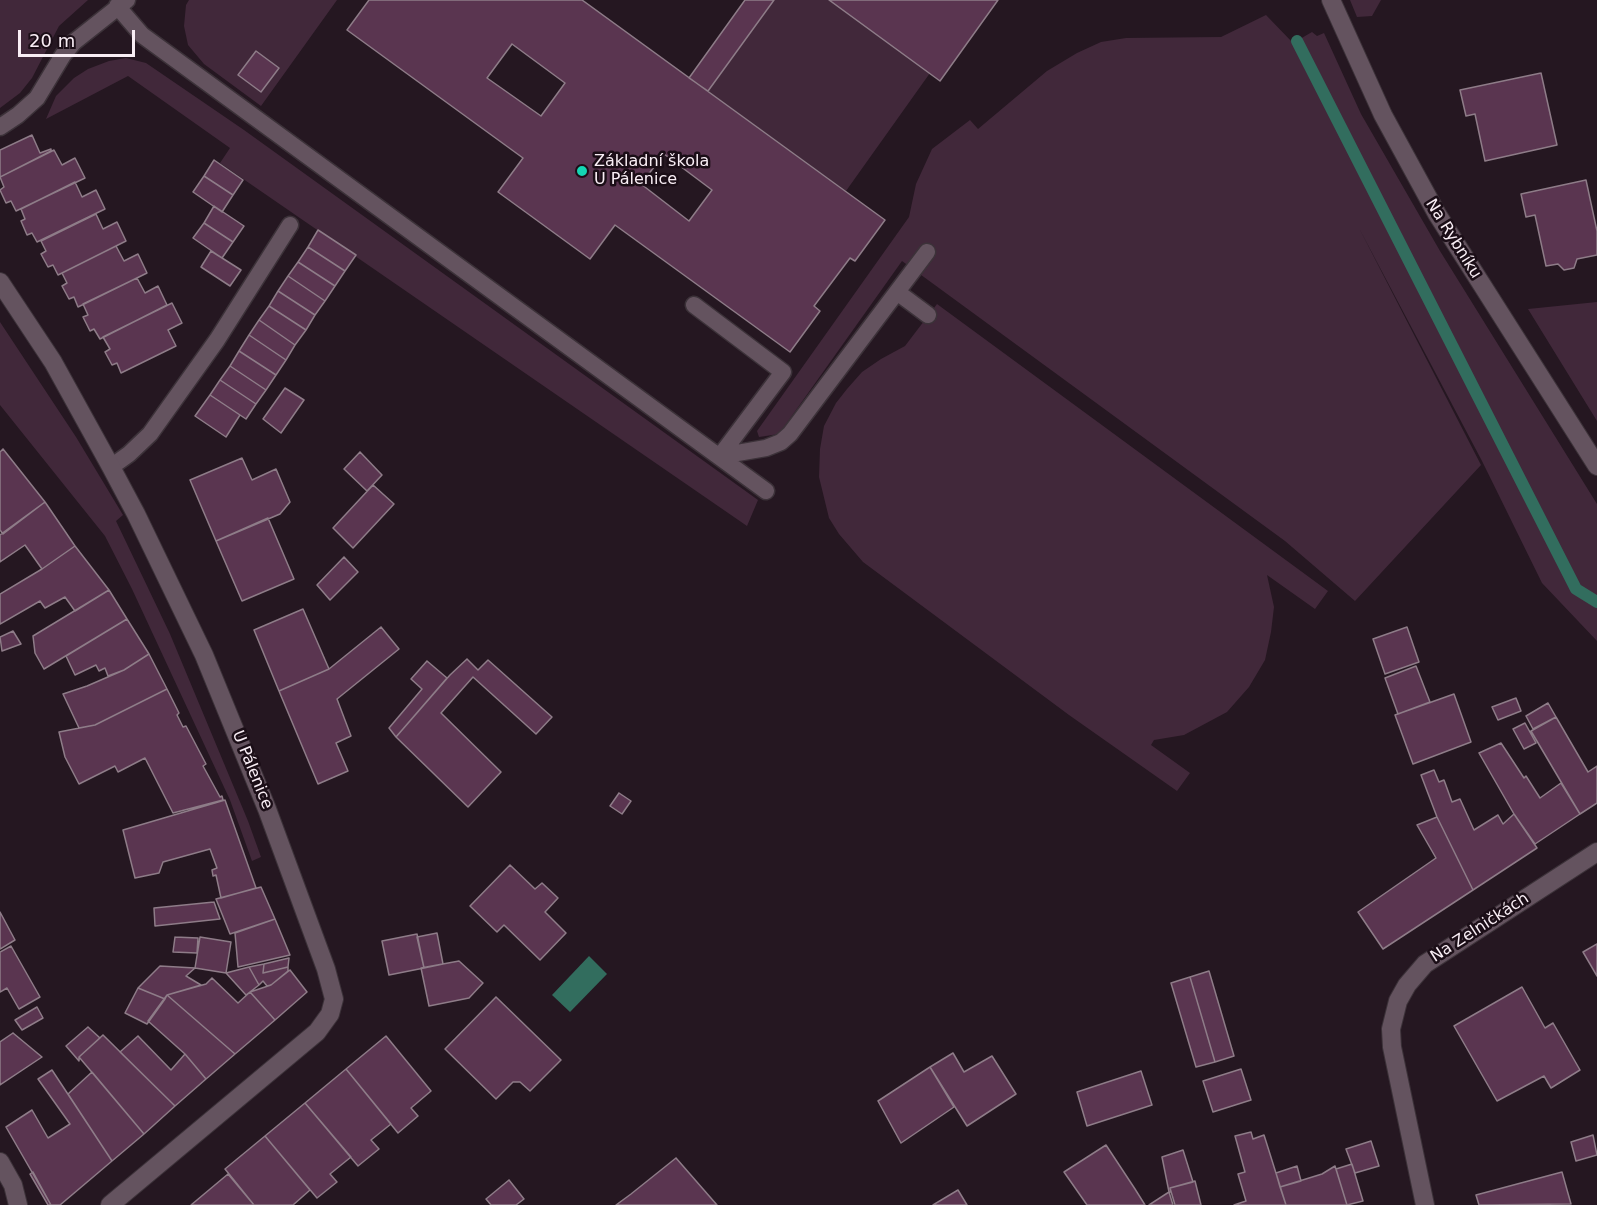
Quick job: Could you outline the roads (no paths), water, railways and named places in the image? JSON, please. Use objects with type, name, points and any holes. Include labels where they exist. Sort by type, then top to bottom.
[{"type":"street","name":"Na Rybníku","points":[[1331,0],[1378,106],[1437,214],[1597,466]]},
{"type":"street","name":"U Pálenice","points":[[0,282],[53,362],[136,514],[194,633],[236,730],[326,969],[334,999],[327,1021],[317,1032],[110,1205]]},
{"type":"street","name":"Na Zelničkách","points":[[1425,1205],[1392,1047],[1391,1029],[1398,1001],[1407,985],[1425,964],[1597,852]]},
{"type":"street","points":[[0,1162],[13,1185],[18,1205]]},
{"type":"lane","points":[[0,127],[37,98],[63,55],[74,42],[122,3],[142,35],[766,491]]},
{"type":"lane","points":[[111,467],[150,434],[217,340],[290,225]]},
{"type":"lane","points":[[720,456],[766,448],[780,442],[790,434],[927,252]]},
{"type":"lane","points":[[897,292],[928,315]]},
{"type":"lane","points":[[694,305],[783,372],[720,456]]},
{"type":"waterway","points":[[1297,41],[1576,589],[1597,602]]},
{"type":"place","name":"Základní škola U Pálenice","points":[[582,171]]}]
